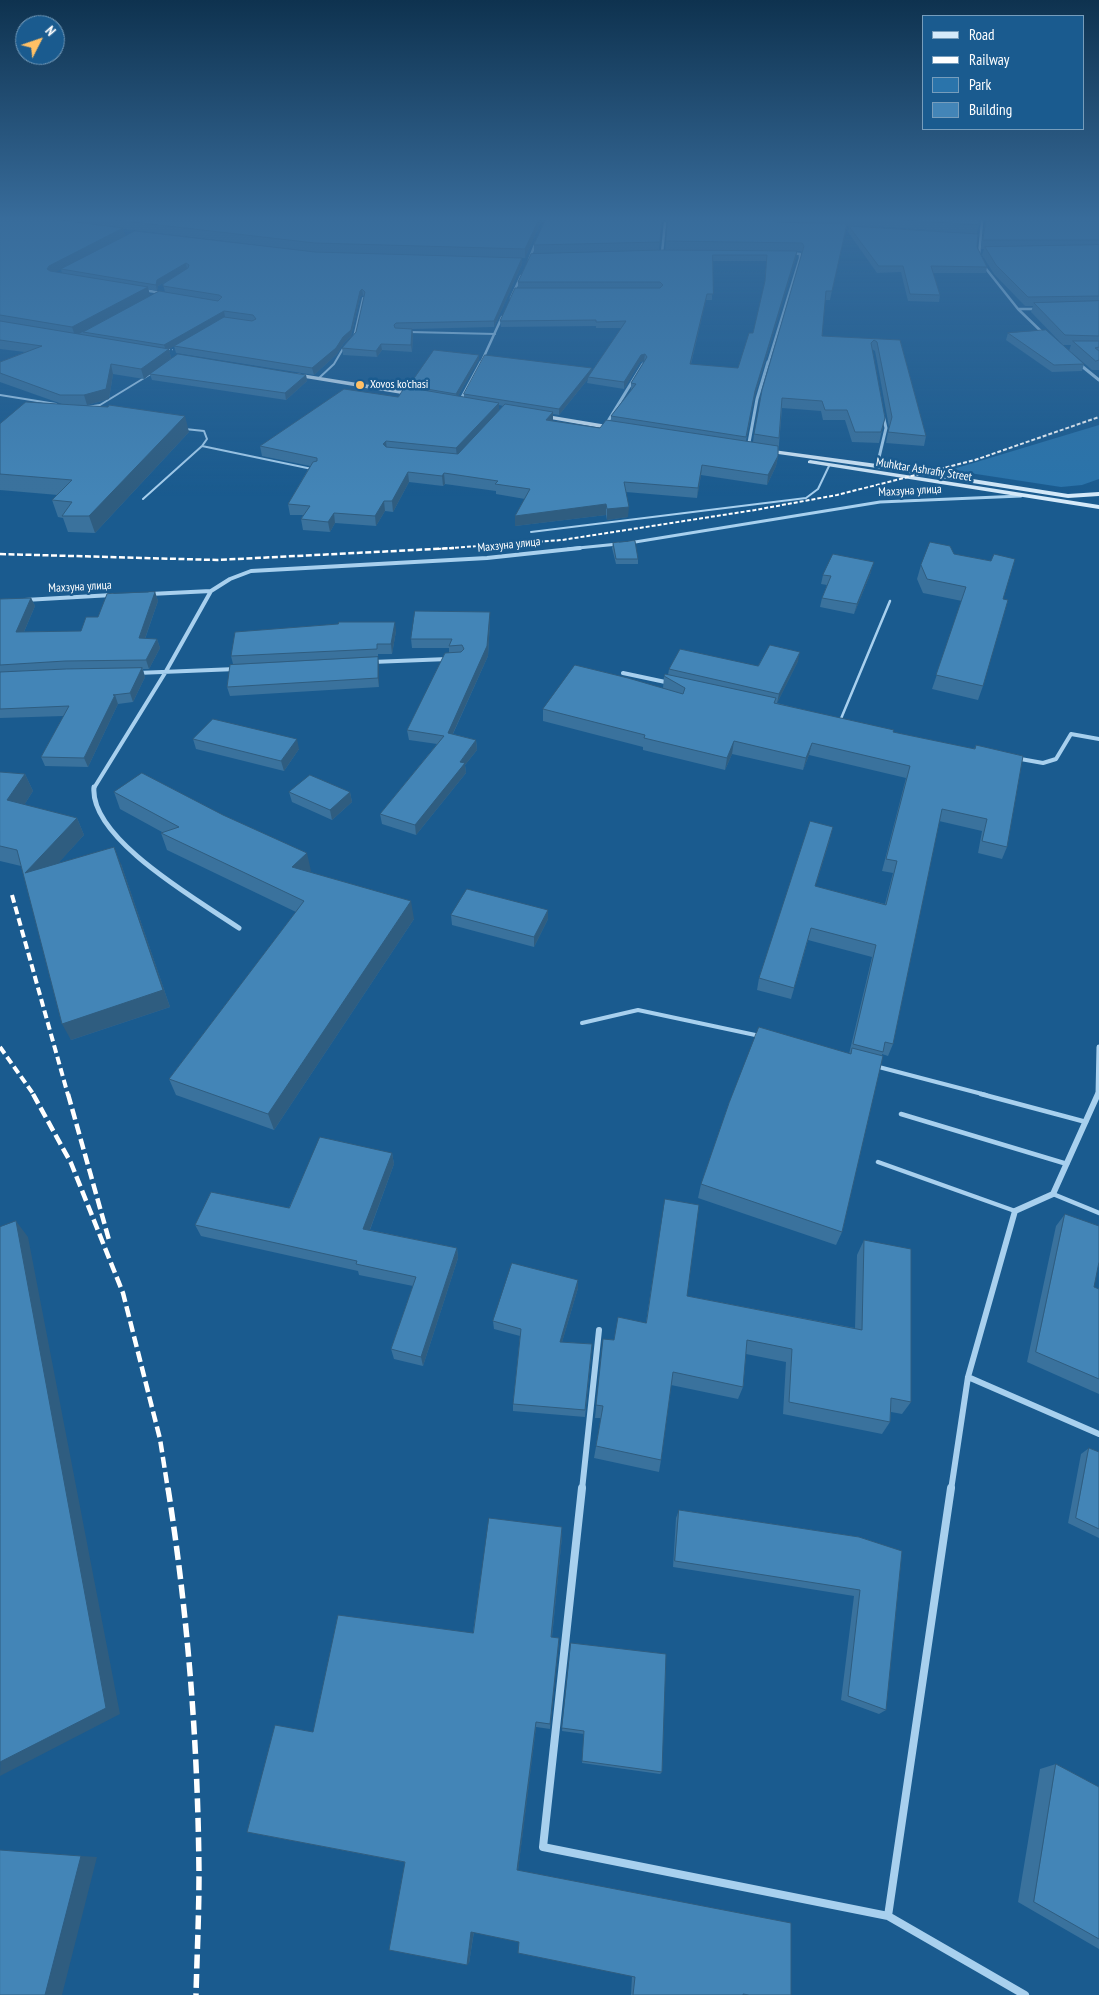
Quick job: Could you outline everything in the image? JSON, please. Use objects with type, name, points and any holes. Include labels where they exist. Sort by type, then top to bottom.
[{"type":"main road","points":[[291,374],[423,395]]},
{"type":"main road","points":[[450,400],[468,403]]},
{"type":"main road","points":[[533,414],[623,429]]},
{"type":"main road","name":"Muhktar Ashrafiy Street","points":[[738,447],[829,466],[1099,507]]},
{"type":"main road","name":"Muhktar Ashrafiy Street","points":[[748,449],[877,466],[1068,496],[1099,492]]},
{"type":"street","points":[[748,449],[757,399],[784,310]]},
{"type":"street","points":[[1019,310],[1045,336]]},
{"type":"street","points":[[459,401],[495,334],[502,317]]},
{"type":"street","points":[[1072,359],[1099,380]]},
{"type":"street","points":[[604,426],[643,364]]},
{"type":"street","points":[[877,466],[886,428],[882,408]]},
{"type":"street","name":"Махзуна улица","points":[[144,594],[210,591],[230,579],[252,571],[487,558],[637,542],[880,502],[1021,496]]},
{"type":"street","points":[[210,591],[165,673],[94,786],[93,800],[111,832],[129,849],[152,868],[240,928]]},
{"type":"street","name":"Махзуна улица","points":[[19,600],[115,595]]},
{"type":"street","points":[[363,663],[451,658]]},
{"type":"street","points":[[127,674],[244,669]]},
{"type":"street","points":[[622,673],[678,685]]},
{"type":"street","points":[[831,719],[850,723]]},
{"type":"street","points":[[1006,756],[1043,763],[1056,759],[1071,734],[1099,738]]},
{"type":"street","points":[[888,1916],[968,1377],[1015,1212],[1053,1194],[1098,1096],[1099,1047]]},
{"type":"street","points":[[599,1330],[543,1847],[888,1916],[1025,1995]]},
{"type":"street","points":[[968,1377],[1099,1434]]},
{"type":"lane","points":[[350,342],[354,338],[360,310]]},
{"type":"lane","points":[[407,332],[495,334]]},
{"type":"lane","points":[[319,378],[334,364],[346,345]]},
{"type":"lane","points":[[80,408],[100,405],[129,389],[160,368]]},
{"type":"lane","points":[[0,395],[63,405]]},
{"type":"lane","points":[[99,414],[100,405]]},
{"type":"lane","points":[[143,499],[202,446],[207,439],[204,431],[185,429]]},
{"type":"lane","points":[[202,446],[316,470]]},
{"type":"lane","points":[[532,532],[806,498],[815,495],[829,466]]},
{"type":"lane","points":[[840,721],[890,601]]},
{"type":"lane","points":[[582,1023],[638,1010],[765,1037]]},
{"type":"lane","points":[[869,1065],[1086,1122]]},
{"type":"lane","points":[[902,1114],[1067,1164]]},
{"type":"lane","points":[[878,1162],[1015,1212]]},
{"type":"lane","points":[[1053,1194],[1099,1213]]},
{"type":"path","points":[[166,348],[175,350]]},
{"type":"green space","points":[[1099,425],[1099,479],[1082,485],[1061,487],[950,470]]},
{"type":"building","points":[[0,310],[104,310],[72,327],[0,315]]},
{"type":"building","points":[[124,310],[356,310],[351,330],[343,337],[336,348],[312,368],[174,346],[224,317],[252,321],[256,319],[253,315],[224,311],[164,345],[83,332]]},
{"type":"building","points":[[361,310],[499,310],[494,321],[396,323],[394,325],[395,328],[412,329],[411,345],[381,344],[376,351],[342,348],[356,332]]},
{"type":"building","points":[[505,310],[703,310],[690,364],[738,368],[749,333],[753,333],[758,310],[779,310],[755,391],[746,437],[611,416],[636,384],[631,383],[647,357],[645,354],[641,355],[624,382],[588,377],[626,321],[500,321]]},
{"type":"building","points":[[785,310],[824,310],[822,336],[900,340],[926,436],[888,432],[892,417],[877,342],[874,340],[871,343],[885,418],[881,432],[855,432],[847,410],[825,410],[822,401],[782,398],[779,438],[754,434],[762,390]]},
{"type":"building","points":[[1041,310],[1099,310],[1099,336],[1065,335]]},
{"type":"building","points":[[0,321],[169,349],[141,369],[111,364],[106,389],[84,395],[60,395],[0,373],[0,362],[42,346],[0,340]]},
{"type":"building","points":[[1046,330],[1084,364],[1054,365],[1008,333]]},
{"type":"building","points":[[1073,341],[1099,341],[1099,347],[1095,348],[1099,351],[1099,360],[1096,361]]},
{"type":"building","points":[[434,350],[479,355],[456,394],[409,386]]},
{"type":"building","points":[[178,354],[306,375],[285,393],[150,374]]},
{"type":"building","points":[[485,355],[592,368],[559,409],[464,394]]},
{"type":"building","points":[[405,387],[499,403],[456,448],[386,441],[383,444],[386,447],[458,454],[505,404],[553,412],[546,420],[600,428],[606,420],[778,446],[778,456],[768,475],[702,465],[698,488],[624,482],[629,507],[607,509],[606,504],[515,516],[530,489],[495,484],[498,481],[444,473],[442,476],[408,472],[392,501],[384,501],[375,516],[334,513],[328,522],[301,519],[310,506],[288,504],[313,462],[317,461],[317,458],[260,446],[344,389],[398,397]]},
{"type":"building","points":[[26,402],[108,407],[109,405],[185,416],[89,516],[62,516],[72,502],[52,500],[72,480],[0,474],[0,424]]},
{"type":"building","points":[[635,541],[638,559],[616,559],[613,543]]},
{"type":"building","points":[[930,542],[950,546],[954,554],[991,561],[994,554],[1015,559],[1003,599],[1008,600],[983,686],[936,675],[966,587],[927,579],[921,565]]},
{"type":"building","points":[[833,554],[874,562],[857,604],[822,598],[831,576],[823,575]]},
{"type":"building","points":[[155,592],[139,638],[157,639],[146,660],[65,661],[0,665],[0,599],[31,598],[16,632],[81,631],[86,617],[98,617],[107,594]]},
{"type":"building","points":[[415,611],[490,612],[487,646],[448,733],[476,740],[460,762],[465,763],[415,825],[380,814],[444,736],[407,730],[445,653],[461,652],[464,649],[462,645],[449,646],[452,639],[411,639]]},
{"type":"building","points":[[339,622],[395,622],[391,644],[377,644],[377,649],[231,656],[235,632],[338,624]]},
{"type":"building","points":[[770,645],[800,652],[779,694],[669,669],[680,649],[758,666]]},
{"type":"building","points":[[378,657],[378,678],[227,687],[230,665]]},
{"type":"building","points":[[575,665],[683,694],[685,688],[664,676],[665,674],[776,698],[774,703],[894,730],[893,732],[975,749],[976,745],[1023,756],[1007,847],[982,841],[987,819],[942,809],[893,1044],[885,1042],[883,1052],[853,1044],[876,945],[811,928],[794,988],[759,978],[810,821],[833,827],[815,886],[886,905],[897,861],[886,859],[910,766],[812,743],[806,758],[734,741],[727,758],[644,738],[645,735],[543,709]]},
{"type":"building","points":[[142,668],[130,693],[113,695],[115,695],[84,758],[41,757],[69,706],[0,709],[0,672]]},
{"type":"building","points":[[213,719],[297,739],[281,761],[193,739]]},
{"type":"building","points":[[0,772],[25,774],[7,800],[77,818],[25,873],[114,847],[163,990],[62,1024],[17,850],[0,846]]},
{"type":"building","points":[[142,773],[223,815],[307,853],[292,867],[411,901],[268,1114],[169,1079],[304,901],[161,833],[179,827],[114,792]]},
{"type":"building","points":[[310,775],[350,792],[330,810],[289,792]]},
{"type":"building","points":[[467,889],[548,910],[534,937],[451,915]]},
{"type":"building","points":[[759,1027],[851,1054],[852,1048],[883,1056],[842,1232],[701,1184],[729,1103]]},
{"type":"building","points":[[320,1137],[392,1153],[363,1229],[457,1248],[421,1357],[391,1349],[416,1277],[356,1264],[357,1261],[195,1225],[211,1192],[289,1208]]},
{"type":"building","points":[[665,1199],[699,1205],[687,1296],[862,1330],[864,1240],[911,1249],[911,1402],[891,1398],[890,1422],[789,1402],[792,1349],[747,1340],[743,1387],[673,1372],[661,1460],[596,1446],[603,1406],[596,1405],[603,1339],[614,1340],[618,1317],[646,1323]]},
{"type":"building","points":[[1065,1214],[1099,1226],[1099,1262],[1094,1287],[1099,1289],[1099,1379],[1036,1352]]},
{"type":"building","points":[[16,1221],[106,1708],[0,1762],[0,1227]]},
{"type":"building","points":[[512,1263],[578,1280],[560,1342],[592,1344],[585,1410],[513,1404],[521,1329],[493,1321]]},
{"type":"building","points":[[1089,1448],[1099,1452],[1099,1529],[1076,1518]]},
{"type":"building","points":[[679,1510],[859,1537],[902,1551],[886,1710],[848,1696],[860,1590],[675,1561]]},
{"type":"building","points":[[489,1518],[562,1527],[551,1637],[559,1638],[550,1724],[536,1722],[517,1870],[791,1923],[791,1995],[633,1995],[635,1977],[518,1953],[519,1942],[471,1932],[467,1965],[389,1950],[405,1862],[247,1832],[275,1725],[313,1732],[338,1615],[473,1633]]},
{"type":"building","points":[[571,1643],[666,1654],[662,1772],[582,1761],[584,1731],[562,1728]]},
{"type":"building","points":[[1056,1764],[1099,1787],[1099,1939],[1034,1902]]},
{"type":"building","points":[[0,1850],[81,1856],[45,1995],[0,1995]]},
{"type":"railway","points":[[444,549],[562,540],[755,510],[837,495],[975,460],[1099,417]]},
{"type":"railway","points":[[444,549],[454,548]]},
{"type":"railway","points":[[437,549],[444,549]]},
{"type":"railway","points":[[0,554],[217,560],[444,549]]},
{"type":"railway","points":[[12,895],[68,1095]]},
{"type":"railway","points":[[0,1047],[34,1095]]},
{"type":"railway","points":[[33,1094],[71,1163],[123,1293],[160,1439],[168,1490]]},
{"type":"railway","points":[[68,1094],[109,1240]]},
{"type":"railway","points":[[168,1488],[181,1584],[191,1681],[197,1777],[199,1874],[196,1995]]},
{"type":"place","name":"Xovos ko'chasi","points":[[360,385]]}]
